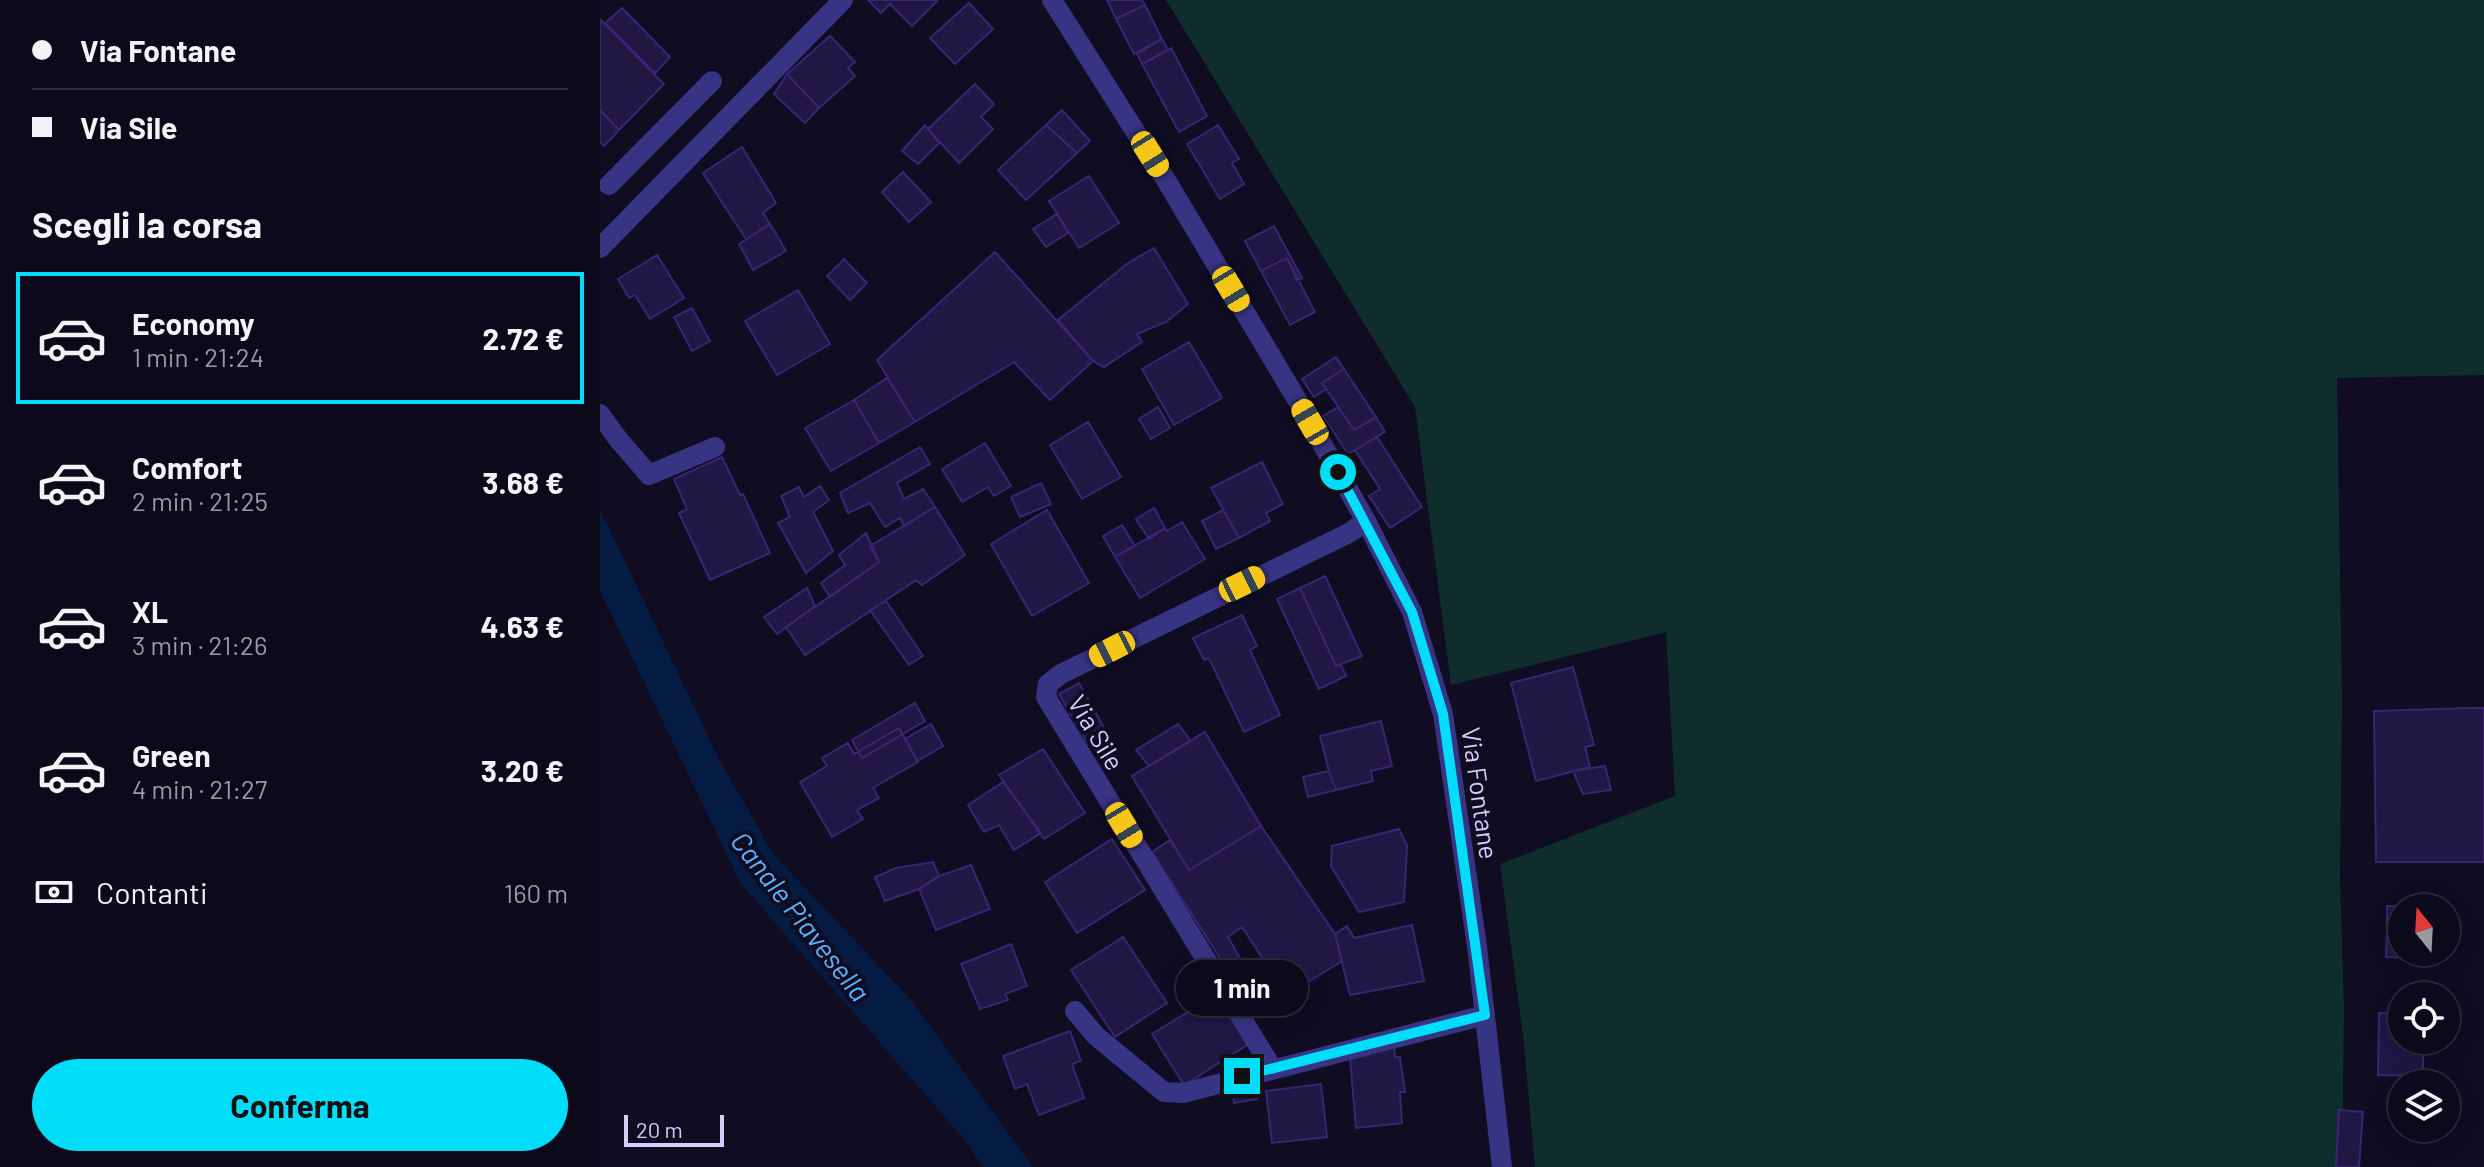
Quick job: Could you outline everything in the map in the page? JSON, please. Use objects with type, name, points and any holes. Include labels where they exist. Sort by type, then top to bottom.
[{"type":"street","points":[[600,248],[843,0]]},
{"type":"street","name":"Via Fontane","points":[[1052,0],[1182,207],[1296,398],[1366,521],[1412,612],[1443,714],[1485,1015],[1502,1167]]},
{"type":"street","points":[[634,214],[604,188],[712,81]]},
{"type":"street","points":[[600,414],[649,475],[715,447]]},
{"type":"street","name":"Via Sile","points":[[1272,1068],[1046,697],[1048,684],[1061,674],[1349,533],[1366,521]]},
{"type":"street","points":[[1075,1011],[1096,1036],[1164,1092],[1183,1093],[1485,1015]]},
{"type":"green space","points":[[1166,0],[2484,0],[2484,375],[2337,378],[2342,699],[2340,876],[2344,1009],[2342,1167],[1535,1167],[1523,1034],[1500,864],[1675,796],[1666,632],[1451,685],[1415,407]]},
{"type":"water","name":"Canale Piavesella","points":[[600,509],[719,759],[774,855],[912,1001],[1033,1167],[983,1167],[965,1140],[741,884],[600,591]]},
{"type":"building","points":[[868,0],[938,0],[912,26],[890,4],[881,13]]},
{"type":"building","points":[[1107,0],[1142,0],[1145,5],[1116,19]]},
{"type":"building","points":[[969,3],[993,29],[955,64],[930,38]]},
{"type":"building","points":[[1145,5],[1162,39],[1134,54],[1116,19]]},
{"type":"building","points":[[622,8],[670,57],[655,73],[605,23]]},
{"type":"building","points":[[600,19],[664,84],[619,130],[600,110]]},
{"type":"building","points":[[830,36],[855,62],[848,68],[855,76],[819,108],[787,74]]},
{"type":"building","points":[[1162,39],[1168,50],[1142,64],[1137,54]]},
{"type":"building","points":[[1171,48],[1207,116],[1179,132],[1142,64]]},
{"type":"building","points":[[787,74],[819,108],[805,123],[774,94]]},
{"type":"building","points":[[975,84],[994,104],[981,117],[993,129],[959,163],[928,129]]},
{"type":"building","points":[[600,110],[619,130],[604,146],[600,142]]},
{"type":"building","points":[[1062,110],[1090,141],[1077,153],[1046,125]]},
{"type":"building","points":[[925,125],[939,143],[918,164],[902,151]]},
{"type":"building","points":[[1046,125],[1077,153],[1026,200],[998,170]]},
{"type":"building","points":[[1218,125],[1239,159],[1232,163],[1244,184],[1220,199],[1187,144]]},
{"type":"building","points":[[742,147],[776,203],[763,213],[770,224],[746,239],[703,173]]},
{"type":"building","points":[[903,172],[931,202],[909,222],[882,192]]},
{"type":"building","points":[[1089,176],[1119,223],[1079,248],[1049,201]]},
{"type":"building","points":[[1057,214],[1068,233],[1046,247],[1033,229]]},
{"type":"building","points":[[770,224],[786,251],[753,270],[739,244]]},
{"type":"building","points":[[1274,226],[1302,278],[1297,280],[1287,258],[1261,271],[1245,241]]},
{"type":"building","points":[[1154,248],[1188,304],[1166,322],[1137,334],[1142,342],[1104,367],[1093,361],[1058,320],[1128,263]]},
{"type":"building","points":[[995,252],[1093,361],[1050,400],[1014,362],[915,422],[877,360]]},
{"type":"building","points":[[657,255],[684,298],[650,319],[635,295],[629,298],[618,279]]},
{"type":"building","points":[[1287,258],[1315,312],[1290,325],[1261,271]]},
{"type":"building","points":[[844,259],[867,283],[850,300],[827,276]]},
{"type":"building","points":[[798,290],[830,344],[777,375],[745,321]]},
{"type":"building","points":[[692,308],[710,341],[692,351],[674,317]]},
{"type":"building","points":[[1189,342],[1222,398],[1174,425],[1142,369]]},
{"type":"building","points":[[1336,357],[1344,369],[1322,383],[1326,389],[1314,397],[1302,379]]},
{"type":"building","points":[[1344,369],[1376,417],[1354,430],[1322,383]]},
{"type":"building","points":[[887,378],[915,422],[879,443],[854,400]]},
{"type":"building","points":[[854,400],[879,443],[831,471],[805,428]]},
{"type":"building","points":[[1158,407],[1170,428],[1151,439],[1139,419]]},
{"type":"building","points":[[1338,407],[1354,430],[1376,417],[1385,432],[1348,454],[1323,416]]},
{"type":"building","points":[[1088,422],[1121,477],[1082,499],[1050,445]]},
{"type":"building","points":[[1377,437],[1422,507],[1390,528],[1369,496],[1380,489],[1355,450]]},
{"type":"building","points":[[985,443],[1011,486],[994,496],[988,487],[962,502],[942,469]]},
{"type":"building","points":[[920,447],[930,464],[897,483],[904,499],[923,489],[935,507],[904,526],[900,518],[885,527],[870,503],[848,513],[840,493]]},
{"type":"building","points":[[722,457],[770,553],[710,580],[679,513],[687,509],[674,479]]},
{"type":"building","points":[[1262,462],[1283,504],[1266,513],[1270,521],[1239,538],[1211,488]]},
{"type":"building","points":[[1041,483],[1051,504],[1020,517],[1011,497]]},
{"type":"building","points":[[820,486],[829,500],[813,512],[833,551],[806,573],[778,523],[790,517],[781,496],[799,487],[804,497]]},
{"type":"building","points":[[935,507],[965,555],[922,585],[916,580],[805,655],[786,627],[879,562],[870,546]]},
{"type":"building","points":[[1154,508],[1165,528],[1149,539],[1136,519]]},
{"type":"building","points":[[1047,510],[1089,583],[1032,616],[991,544]]},
{"type":"building","points":[[1223,510],[1239,538],[1216,549],[1202,521]]},
{"type":"building","points":[[1182,522],[1205,559],[1140,598],[1115,557],[1165,528],[1167,531]]},
{"type":"building","points":[[1122,525],[1135,546],[1115,557],[1103,536]]},
{"type":"building","points":[[866,533],[879,562],[830,597],[821,583],[845,565],[839,555]]},
{"type":"building","points":[[1325,576],[1362,656],[1336,666],[1300,588]]},
{"type":"building","points":[[807,588],[815,606],[777,634],[764,617]]},
{"type":"building","points":[[1300,588],[1336,666],[1341,665],[1346,676],[1319,689],[1277,599]]},
{"type":"building","points":[[886,601],[923,656],[909,665],[870,610]]},
{"type":"building","points":[[1242,615],[1257,646],[1250,650],[1280,715],[1244,732],[1209,658],[1204,660],[1193,638]]},
{"type":"building","points":[[1573,667],[1594,745],[1585,747],[1590,767],[1536,781],[1511,683]]},
{"type":"building","points":[[1079,683],[1107,733],[1088,744],[1059,694]]},
{"type":"building","points":[[915,703],[925,721],[862,758],[852,740]]},
{"type":"building","points":[[2484,708],[2484,862],[2376,862],[2374,711]]},
{"type":"building","points":[[1381,721],[1392,766],[1371,771],[1373,781],[1336,790],[1320,736]]},
{"type":"building","points":[[931,724],[943,746],[917,761],[905,739]]},
{"type":"building","points":[[1178,724],[1191,741],[1149,766],[1136,750]]},
{"type":"building","points":[[899,728],[918,762],[873,788],[879,798],[857,810],[863,819],[832,837],[800,782],[827,766],[822,758],[848,743],[854,754]]},
{"type":"building","points":[[1205,732],[1261,826],[1189,870],[1132,776]]},
{"type":"building","points":[[1043,749],[1085,813],[1044,839],[999,775]]},
{"type":"building","points":[[1605,766],[1611,790],[1583,794],[1573,771]]},
{"type":"building","points":[[1329,771],[1336,790],[1308,797],[1303,777]]},
{"type":"building","points":[[1003,782],[1041,833],[1014,850],[999,825],[984,832],[968,805]]},
{"type":"building","points":[[1261,826],[1335,934],[1342,961],[1287,995],[1242,927],[1228,937],[1262,997],[1250,1005],[1152,852],[1170,840],[1189,870]]},
{"type":"building","points":[[1399,829],[1407,846],[1404,902],[1359,912],[1331,866],[1332,846]]},
{"type":"building","points":[[1112,839],[1145,890],[1077,933],[1045,882]]},
{"type":"building","points":[[933,862],[939,876],[919,889],[885,901],[875,877],[896,868]]},
{"type":"building","points":[[971,865],[990,909],[936,930],[919,889],[939,876]]},
{"type":"building","points":[[1412,925],[1424,981],[1350,995],[1335,934],[1347,926],[1354,938]]},
{"type":"building","points":[[1123,937],[1167,1003],[1115,1037],[1071,970]]},
{"type":"building","points":[[1011,944],[1027,986],[1005,994],[1008,1000],[980,1009],[961,964]]},
{"type":"building","points":[[1220,992],[1252,1042],[1184,1085],[1152,1034]]},
{"type":"building","points":[[2379,1013],[2388,1013],[2388,1054],[2423,1054],[2423,1070],[2388,1070],[2388,1075],[2378,1075]]},
{"type":"building","points":[[1070,1031],[1081,1061],[1072,1064],[1084,1098],[1039,1115],[1027,1084],[1015,1089],[1003,1056]]},
{"type":"building","points":[[1394,1046],[1395,1057],[1400,1057],[1405,1092],[1400,1092],[1402,1123],[1356,1128],[1350,1058]]},
{"type":"building","points":[[1256,1081],[1257,1099],[1234,1103],[1232,1086]]},
{"type":"building","points":[[1321,1084],[1327,1137],[1272,1143],[1266,1091]]},
{"type":"building","points":[[2339,1110],[2363,1112],[2359,1167],[2336,1167]]},
{"type":"route","points":[[1242,1076],[1485,1015],[1443,714],[1412,612],[1338,472]]}]
